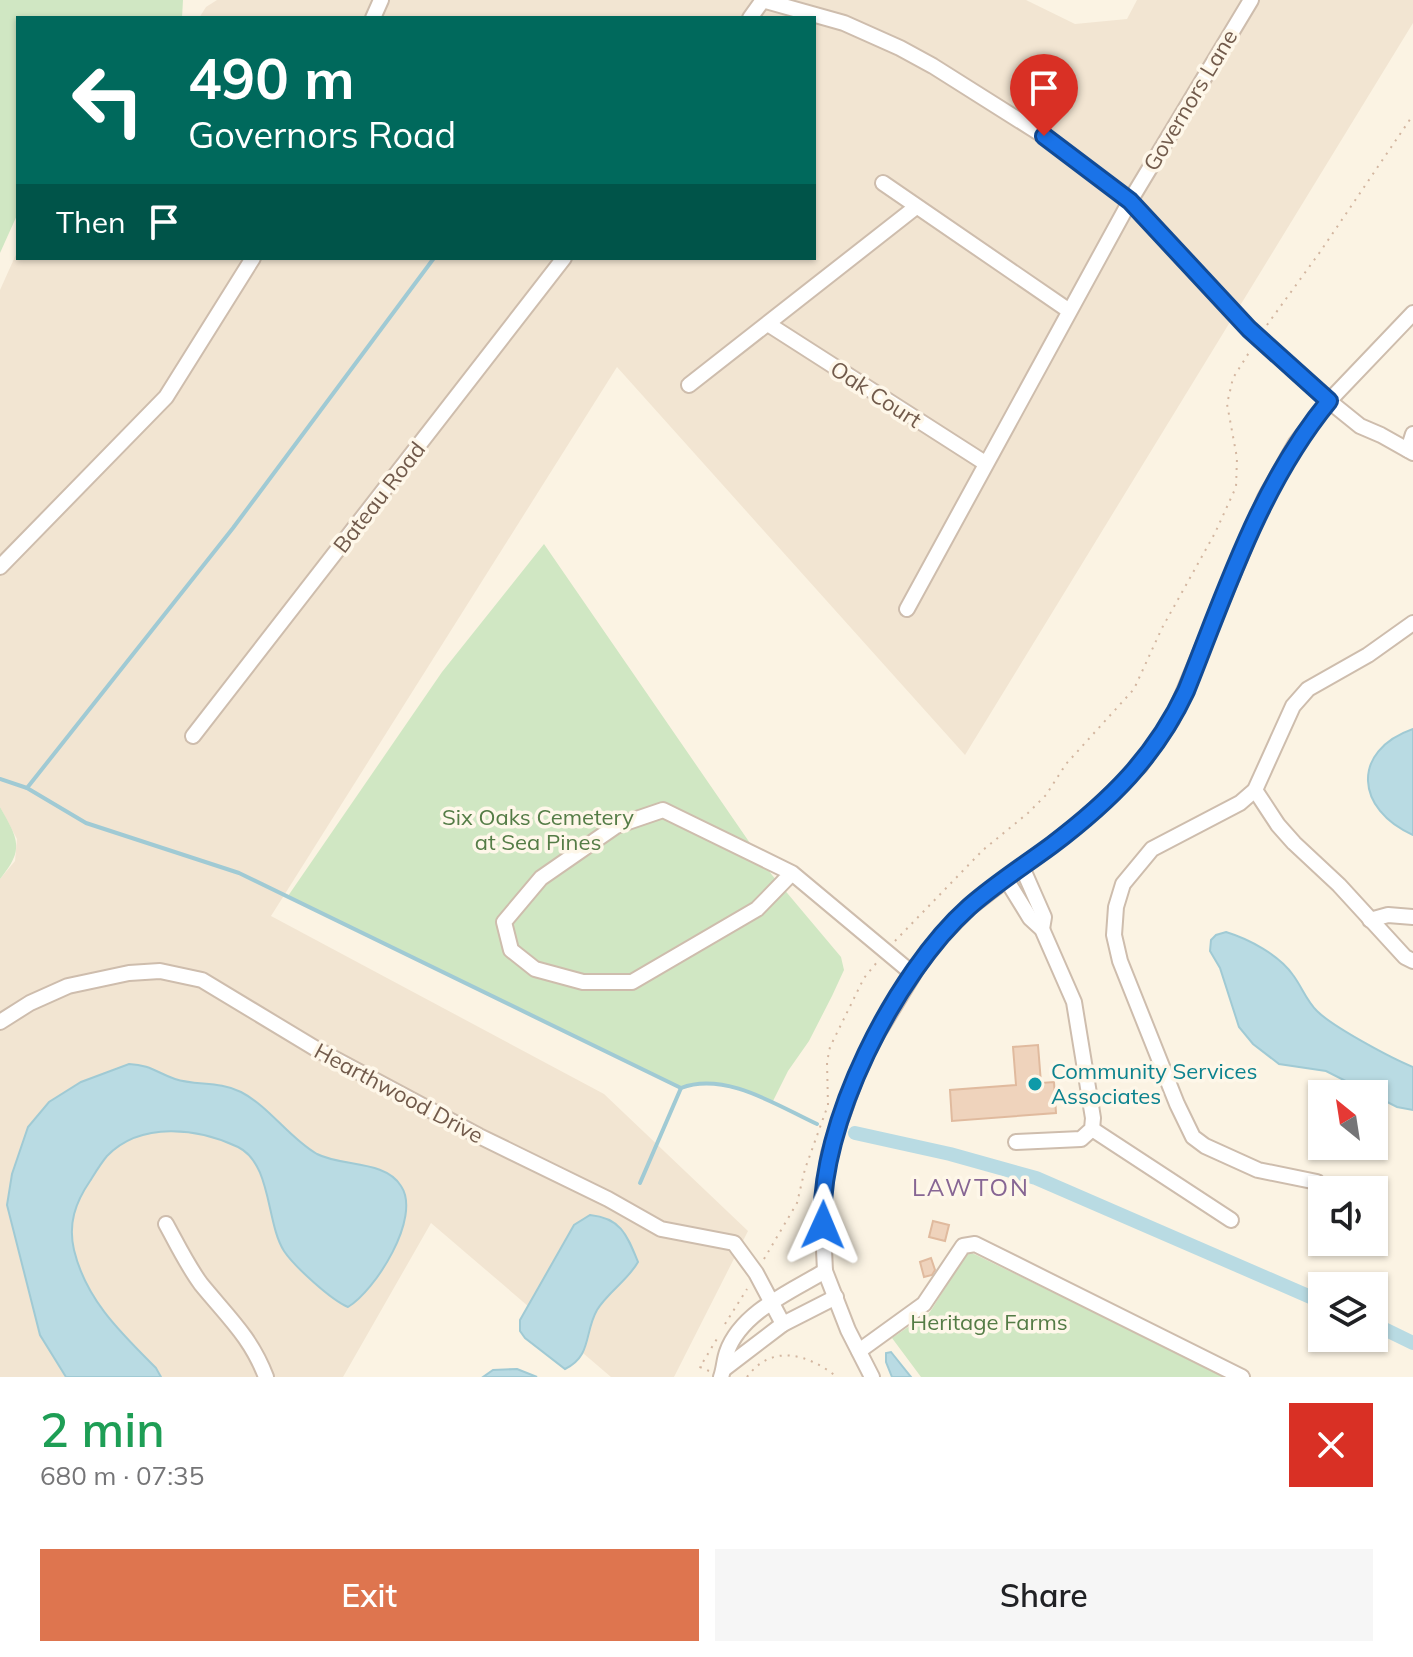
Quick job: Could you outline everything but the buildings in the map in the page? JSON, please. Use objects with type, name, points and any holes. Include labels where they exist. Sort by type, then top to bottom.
[{"type":"street","points":[[763,0],[844,23],[933,66],[1044,136],[1130,201],[1259,338],[1329,401],[1360,426],[1411,450],[1413,434]]},
{"type":"street","name":"Governors Lane","points":[[1130,201],[1251,0]]},
{"type":"street","points":[[883,183],[1068,310]]},
{"type":"street","points":[[907,609],[1130,201]]},
{"type":"street","points":[[689,385],[916,207]]},
{"type":"street","points":[[0,567],[166,397],[252,260]]},
{"type":"street","name":"Bateau Road","points":[[193,736],[562,260]]},
{"type":"street","points":[[872,1377],[825,1271],[822,1207],[829,1153],[870,1046],[913,974],[969,908],[1107,799],[1140,766],[1165,731],[1186,691],[1265,498],[1296,443],[1329,401],[1413,313]]},
{"type":"street","name":"Oak Court","points":[[768,324],[985,463]]},
{"type":"street","points":[[1308,1180],[1258,1170],[1205,1146],[1193,1137],[1120,961],[1114,935],[1116,907],[1123,884],[1152,849],[1240,803],[1255,790],[1293,706],[1308,689],[1377,649],[1413,623]]},
{"type":"street","points":[[1255,790],[1278,825],[1405,957],[1413,961]]},
{"type":"street","points":[[792,873],[757,909],[632,982],[583,982],[535,969],[511,950],[504,922],[541,878],[616,826],[663,810],[792,873],[913,974]]},
{"type":"street","points":[[1022,867],[1044,917],[1042,929]]},
{"type":"street","points":[[1006,879],[1030,918],[1042,929],[1074,1002],[1092,1129]]},
{"type":"street","points":[[1370,920],[1388,915],[1413,917]]},
{"type":"street","name":"Hearthwood Drive","points":[[0,1022],[30,1003],[68,986],[129,973],[160,971],[202,980],[318,1050],[661,1229],[734,1243],[756,1273],[783,1324]]},
{"type":"street","points":[[1016,1142],[1081,1139],[1092,1129]]},
{"type":"street","points":[[1092,1129],[1231,1220]]},
{"type":"street","points":[[166,1224],[188,1265],[257,1352],[266,1377]]},
{"type":"street","points":[[859,1351],[924,1304],[963,1246],[975,1244],[1242,1377]]},
{"type":"street","points":[[719,1373],[727,1351],[739,1332],[772,1303],[825,1271]]},
{"type":"street","points":[[719,1373],[783,1324],[836,1297]]},
{"type":"path","points":[[719,1373],[700,1367],[797,1203],[805,1169],[828,1105],[827,1062],[830,1047],[864,978],[983,850],[1046,795],[1066,764],[1134,689],[1162,628],[1215,533],[1236,487],[1237,458],[1227,404],[1233,378],[1413,115]]},
{"type":"path","points":[[747,1377],[757,1363],[778,1355],[810,1359],[837,1377]]},
{"type":"shaded area","points":[[217,0],[1026,0],[1075,24],[1127,19],[1137,0],[1413,0],[1413,23],[965,755],[617,367],[271,916],[604,1094],[748,1231],[674,1377],[611,1377],[431,1223],[343,1377],[0,1377],[0,879],[15,861],[17,839],[0,807],[0,290],[16,254],[16,260],[816,260],[816,16],[200,16],[206,7]]},
{"type":"green space","points":[[0,0],[183,0],[182,16],[16,16],[16,217],[0,253]]},
{"type":"green space","name":"Six Oaks Cemetery at Sea Pines","points":[[544,544],[772,875],[841,957],[844,970],[832,996],[772,1103],[716,1084],[681,1088],[288,896],[442,672]]},
{"type":"green space","points":[[0,807],[15,836],[16,851],[0,879]]},
{"type":"green space","name":"Heritage Farms","points":[[968,1251],[1227,1377],[921,1377],[892,1338],[930,1312]]},
{"type":"water","points":[[1413,729],[1413,835],[1380,811],[1371,796],[1368,781],[1370,766],[1378,751]]},
{"type":"water","points":[[1226,932],[1272,954],[1293,975],[1313,1007],[1325,1018],[1363,1042],[1413,1067],[1413,1110],[1388,1102],[1388,1080],[1344,1080],[1326,1071],[1279,1064],[1253,1044],[1239,1027],[1220,968],[1210,951],[1211,940]]},
{"type":"water","points":[[129,1064],[148,1067],[183,1081],[224,1086],[241,1092],[317,1154],[374,1168],[394,1178],[406,1199],[405,1216],[401,1234],[371,1286],[348,1307],[313,1282],[289,1257],[278,1239],[257,1166],[238,1147],[188,1132],[170,1131],[136,1137],[107,1156],[98,1168],[74,1214],[72,1240],[80,1268],[96,1300],[161,1377],[66,1377],[40,1335],[7,1205],[12,1174],[28,1127],[49,1102],[81,1082]]},
{"type":"water","points":[[590,1215],[616,1224],[638,1262],[597,1310],[584,1351],[574,1364],[565,1369],[525,1338],[520,1331],[520,1320],[574,1225]]},
{"type":"water","points":[[891,1352],[911,1377],[892,1377],[886,1362],[886,1353]]},
{"type":"water","points":[[517,1369],[537,1377],[483,1377],[493,1370]]},
{"type":"waterway","points":[[27,788],[233,528],[433,260]]},
{"type":"waterway","points":[[0,779],[27,788],[86,823],[239,873],[681,1088],[698,1084],[733,1087],[817,1124]]},
{"type":"waterway","points":[[640,1183],[681,1088]]},
{"type":"waterway","points":[[855,1133],[950,1154],[1036,1178],[1308,1296]]},
{"type":"waterway","points":[[1388,1331],[1413,1343]]},
{"type":"place","name":"Community Services Associates","points":[[1035,1084]]},
{"type":"district","name":"LAWTON","points":[[971,1187]]},
{"type":"route","points":[[823,1225],[824,1180],[829,1153],[855,1080],[894,1005],[919,965],[969,908],[1107,799],[1140,766],[1158,742],[1186,691],[1265,498],[1296,443],[1329,401],[1249,329],[1130,201],[1044,136]]}]
